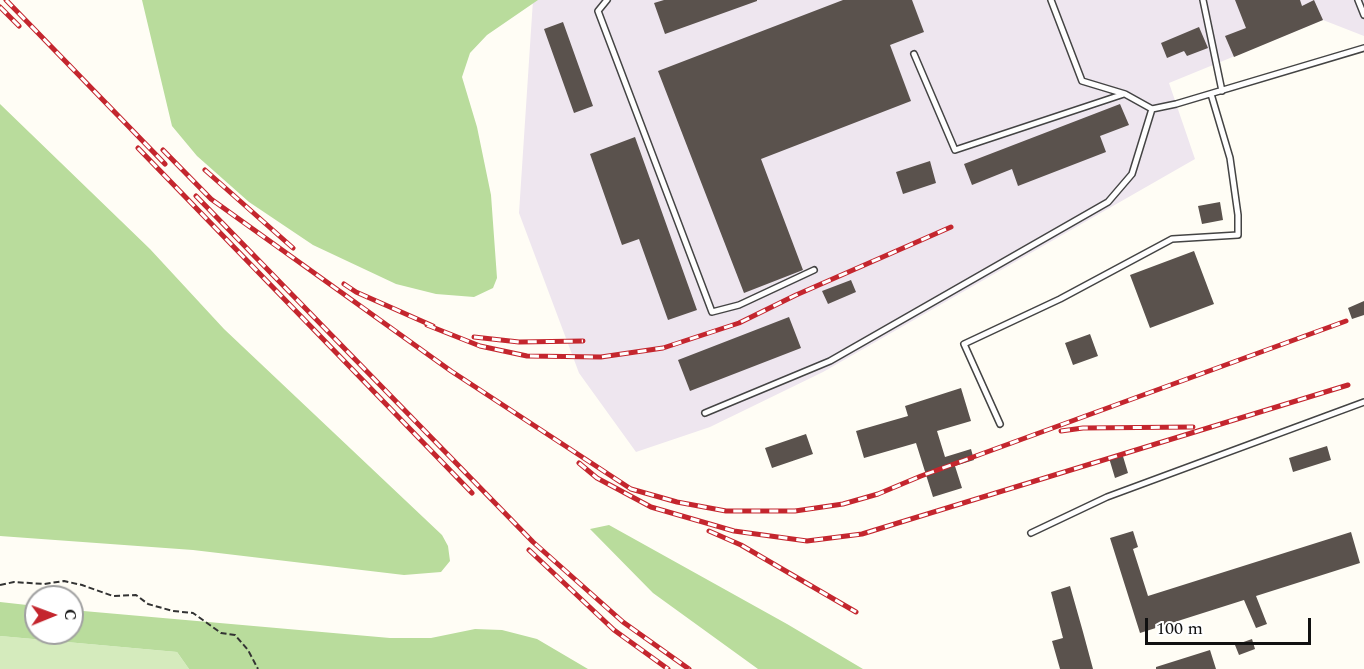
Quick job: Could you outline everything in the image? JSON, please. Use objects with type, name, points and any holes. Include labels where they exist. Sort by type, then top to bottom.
[{"type":"lane","points":[[607,0],[598,11],[712,312],[739,305],[814,270]]},
{"type":"lane","points":[[1051,0],[1082,81],[1125,94],[1152,109],[1222,91],[1364,48]]},
{"type":"lane","points":[[1203,0],[1222,91]]},
{"type":"lane","points":[[1358,0],[1364,15]]},
{"type":"lane","points":[[914,54],[955,150],[1125,94]]},
{"type":"lane","points":[[1000,424],[964,344],[1060,299],[1172,239],[1238,235],[1238,215],[1230,158],[1211,94]]},
{"type":"lane","points":[[705,413],[830,361],[1108,202],[1132,174],[1152,109]]},
{"type":"lane","points":[[1031,533],[1107,497],[1364,402]]},
{"type":"path","points":[[0,585],[14,582],[44,584],[64,581],[113,596],[136,595],[148,604],[173,611],[193,613],[221,633],[235,636],[248,650],[258,669]]},
{"type":"shaded area","points":[[533,0],[1364,0],[1364,36],[1323,20],[1169,83],[1195,159],[823,372],[710,427],[636,452],[579,373],[519,213]]},
{"type":"green space","points":[[142,0],[538,0],[487,35],[470,53],[462,77],[477,127],[491,195],[497,278],[493,288],[474,297],[436,294],[396,284],[313,245],[249,202],[197,156],[172,126]]},
{"type":"green space","points":[[0,104],[150,249],[224,329],[442,535],[448,546],[450,561],[441,572],[404,575],[193,550],[0,536]]},
{"type":"green space","points":[[609,525],[863,669],[758,669],[653,593],[590,529]]},
{"type":"green space","points":[[0,602],[24,605],[24,638],[0,636]]},
{"type":"green space","points":[[84,611],[390,638],[431,638],[475,629],[502,630],[537,639],[588,669],[189,669],[177,652],[84,644]]},
{"type":"green space","points":[[0,636],[24,638],[24,645],[84,644],[177,652],[189,669],[0,669]]},
{"type":"building","points":[[664,0],[757,1],[665,34],[654,3]]},
{"type":"building","points":[[843,0],[912,0],[924,32],[890,45],[911,101],[761,159],[803,270],[744,293],[658,71]]},
{"type":"building","points":[[1235,0],[1300,0],[1302,6],[1314,0],[1323,20],[1234,57],[1225,36],[1246,28]]},
{"type":"building","points":[[563,22],[593,106],[574,113],[544,29]]},
{"type":"building","points":[[1199,27],[1208,48],[1187,56],[1184,51],[1167,58],[1161,43]]},
{"type":"building","points":[[1120,104],[1129,125],[1100,136],[1106,152],[1018,186],[1012,169],[972,185],[964,164]]},
{"type":"building","points":[[635,137],[697,310],[668,320],[639,239],[622,245],[590,154]]},
{"type":"building","points":[[930,161],[936,183],[903,194],[896,172]]},
{"type":"building","points":[[1220,202],[1223,220],[1202,224],[1198,206]]},
{"type":"building","points":[[1194,251],[1214,304],[1150,328],[1130,275]]},
{"type":"building","points":[[851,280],[856,292],[828,304],[822,291]]},
{"type":"building","points":[[1364,301],[1364,315],[1352,319],[1348,308]]},
{"type":"building","points":[[789,317],[801,348],[690,391],[678,360]]},
{"type":"building","points":[[1090,334],[1098,356],[1073,365],[1065,343]]},
{"type":"building","points":[[961,388],[971,421],[937,431],[945,457],[971,449],[974,460],[955,466],[962,488],[933,497],[916,443],[864,458],[856,431],[908,416],[905,406]]},
{"type":"building","points":[[806,434],[813,454],[772,468],[765,448]]},
{"type":"building","points":[[1327,446],[1331,460],[1293,472],[1289,458]]},
{"type":"building","points":[[1122,453],[1128,473],[1115,478],[1109,458]]},
{"type":"building","points":[[1133,531],[1138,547],[1133,549],[1148,596],[1351,532],[1360,563],[1256,596],[1267,624],[1256,628],[1244,600],[1140,633],[1110,538]]},
{"type":"building","points":[[1070,586],[1093,669],[1060,669],[1052,641],[1063,638],[1051,592]]},
{"type":"building","points":[[1252,639],[1255,649],[1239,655],[1235,645]]},
{"type":"building","points":[[1210,650],[1216,669],[1156,669],[1156,667]]},
{"type":"railway","points":[[6,0],[165,164]]},
{"type":"railway","points":[[0,7],[19,26]]},
{"type":"railway","points":[[138,148],[472,493]]},
{"type":"railway","points":[[163,150],[211,199],[451,371],[631,489],[677,502],[726,511],[795,511],[843,504],[878,494],[921,476],[1346,321]]},
{"type":"railway","points":[[205,170],[293,248]]},
{"type":"railway","points":[[196,196],[533,542],[623,622],[689,669]]},
{"type":"railway","points":[[427,325],[480,346],[527,356],[601,357],[663,348],[739,323],[796,295],[951,227]]},
{"type":"railway","points":[[344,284],[356,292],[433,326]]},
{"type":"railway","points":[[474,337],[519,342],[583,341]]},
{"type":"railway","points":[[579,463],[597,478],[651,507],[734,531],[807,541],[862,534],[1348,385]]},
{"type":"railway","points":[[1061,431],[1083,428],[1193,427]]},
{"type":"railway","points":[[709,531],[741,545],[856,612]]},
{"type":"railway","points":[[529,550],[614,630],[668,669]]}]
